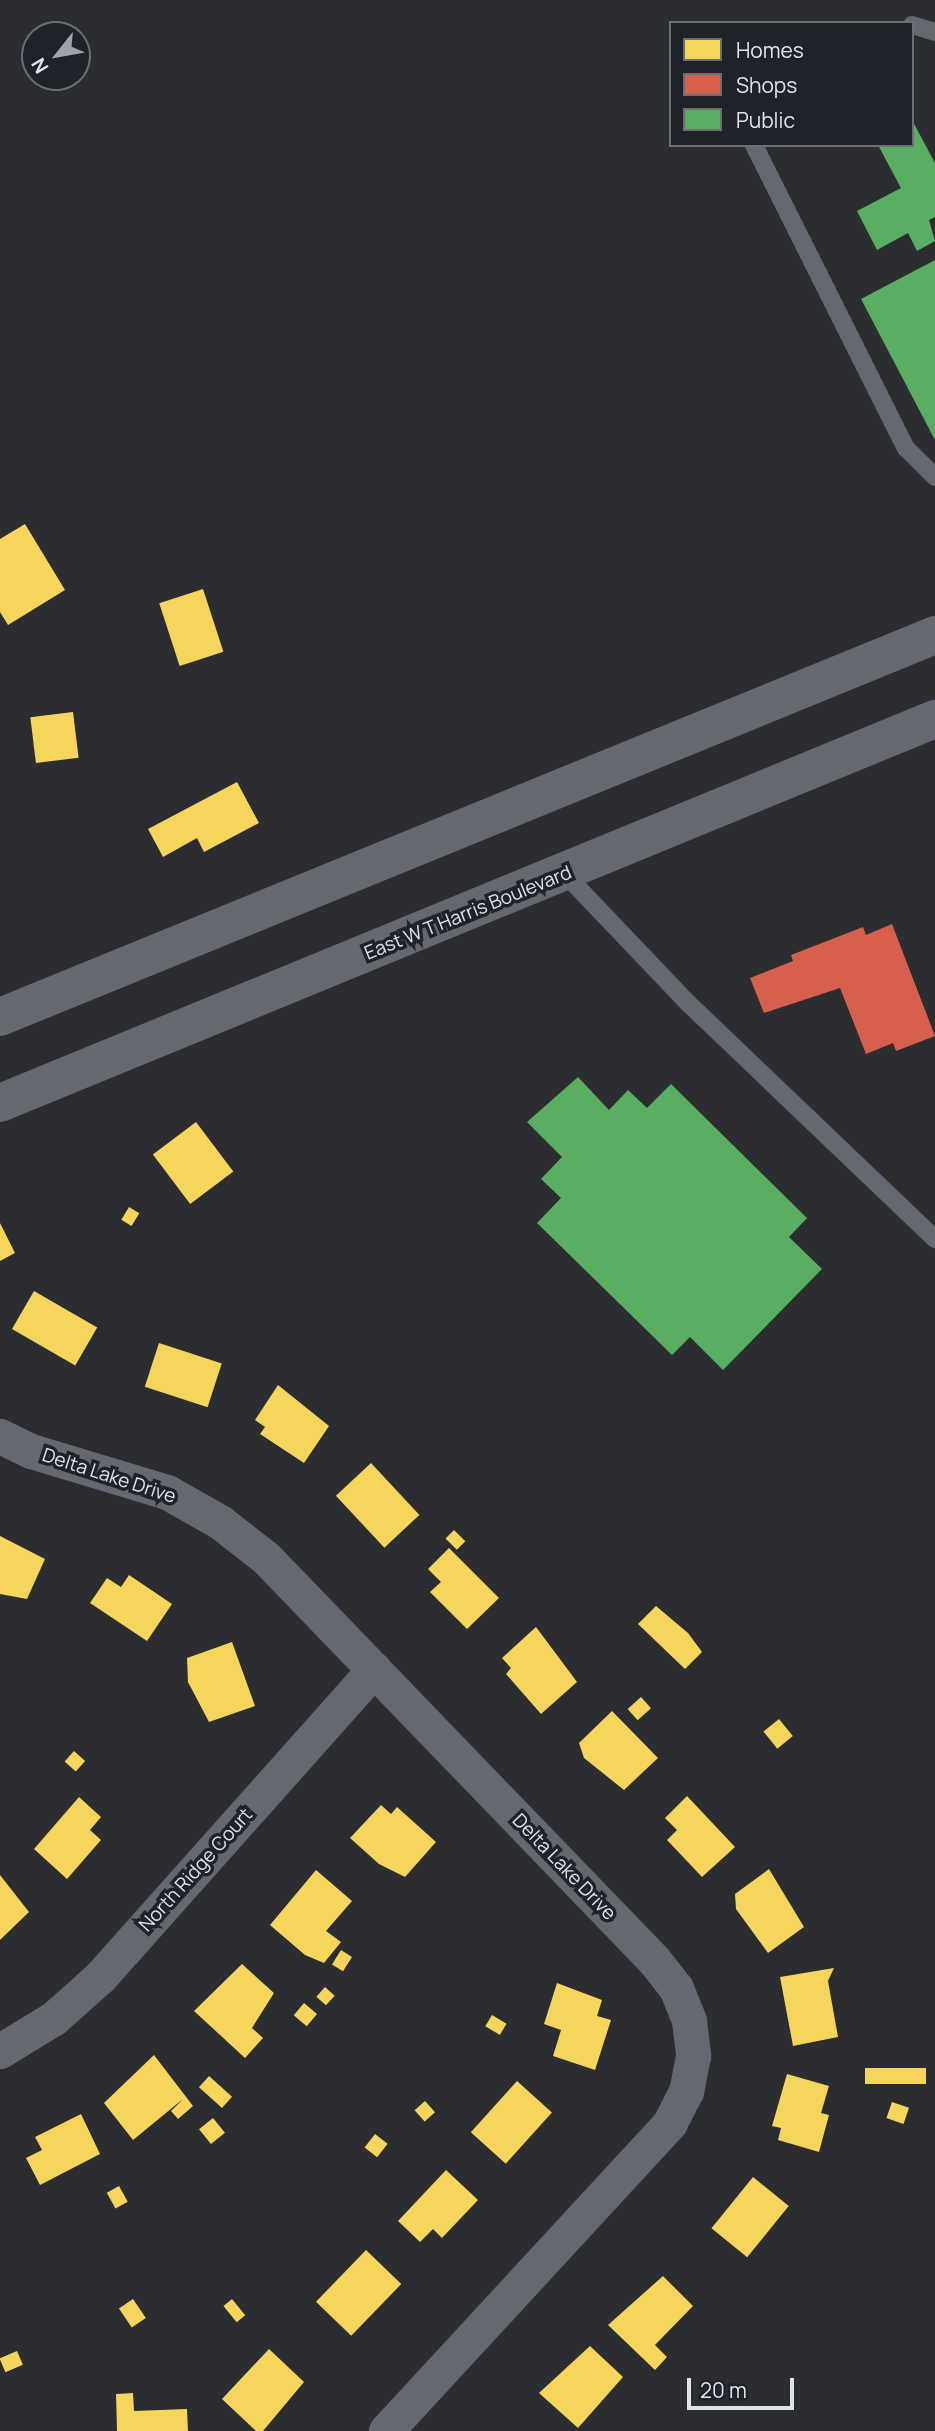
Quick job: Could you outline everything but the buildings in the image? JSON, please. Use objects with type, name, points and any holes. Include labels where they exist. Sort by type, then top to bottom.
[{"type":"main road","points":[[0,1017],[935,635]]},
{"type":"main road","name":"East W T Harris Boulevard","points":[[0,1103],[565,874],[935,719]]},
{"type":"street","name":"Delta Lake Drive","points":[[0,1436],[31,1451],[167,1492],[220,1522],[266,1558],[654,1960],[676,1988],[689,2021],[693,2056],[687,2091],[670,2123],[386,2431]]},
{"type":"street","name":"North Ridge Court","points":[[0,2051],[54,2018],[100,1977],[374,1670]]},
{"type":"lane","points":[[914,26],[935,32]]},
{"type":"lane","points":[[755,147],[906,448],[935,477]]},
{"type":"lane","points":[[565,874],[688,1003],[935,1239]]}]
